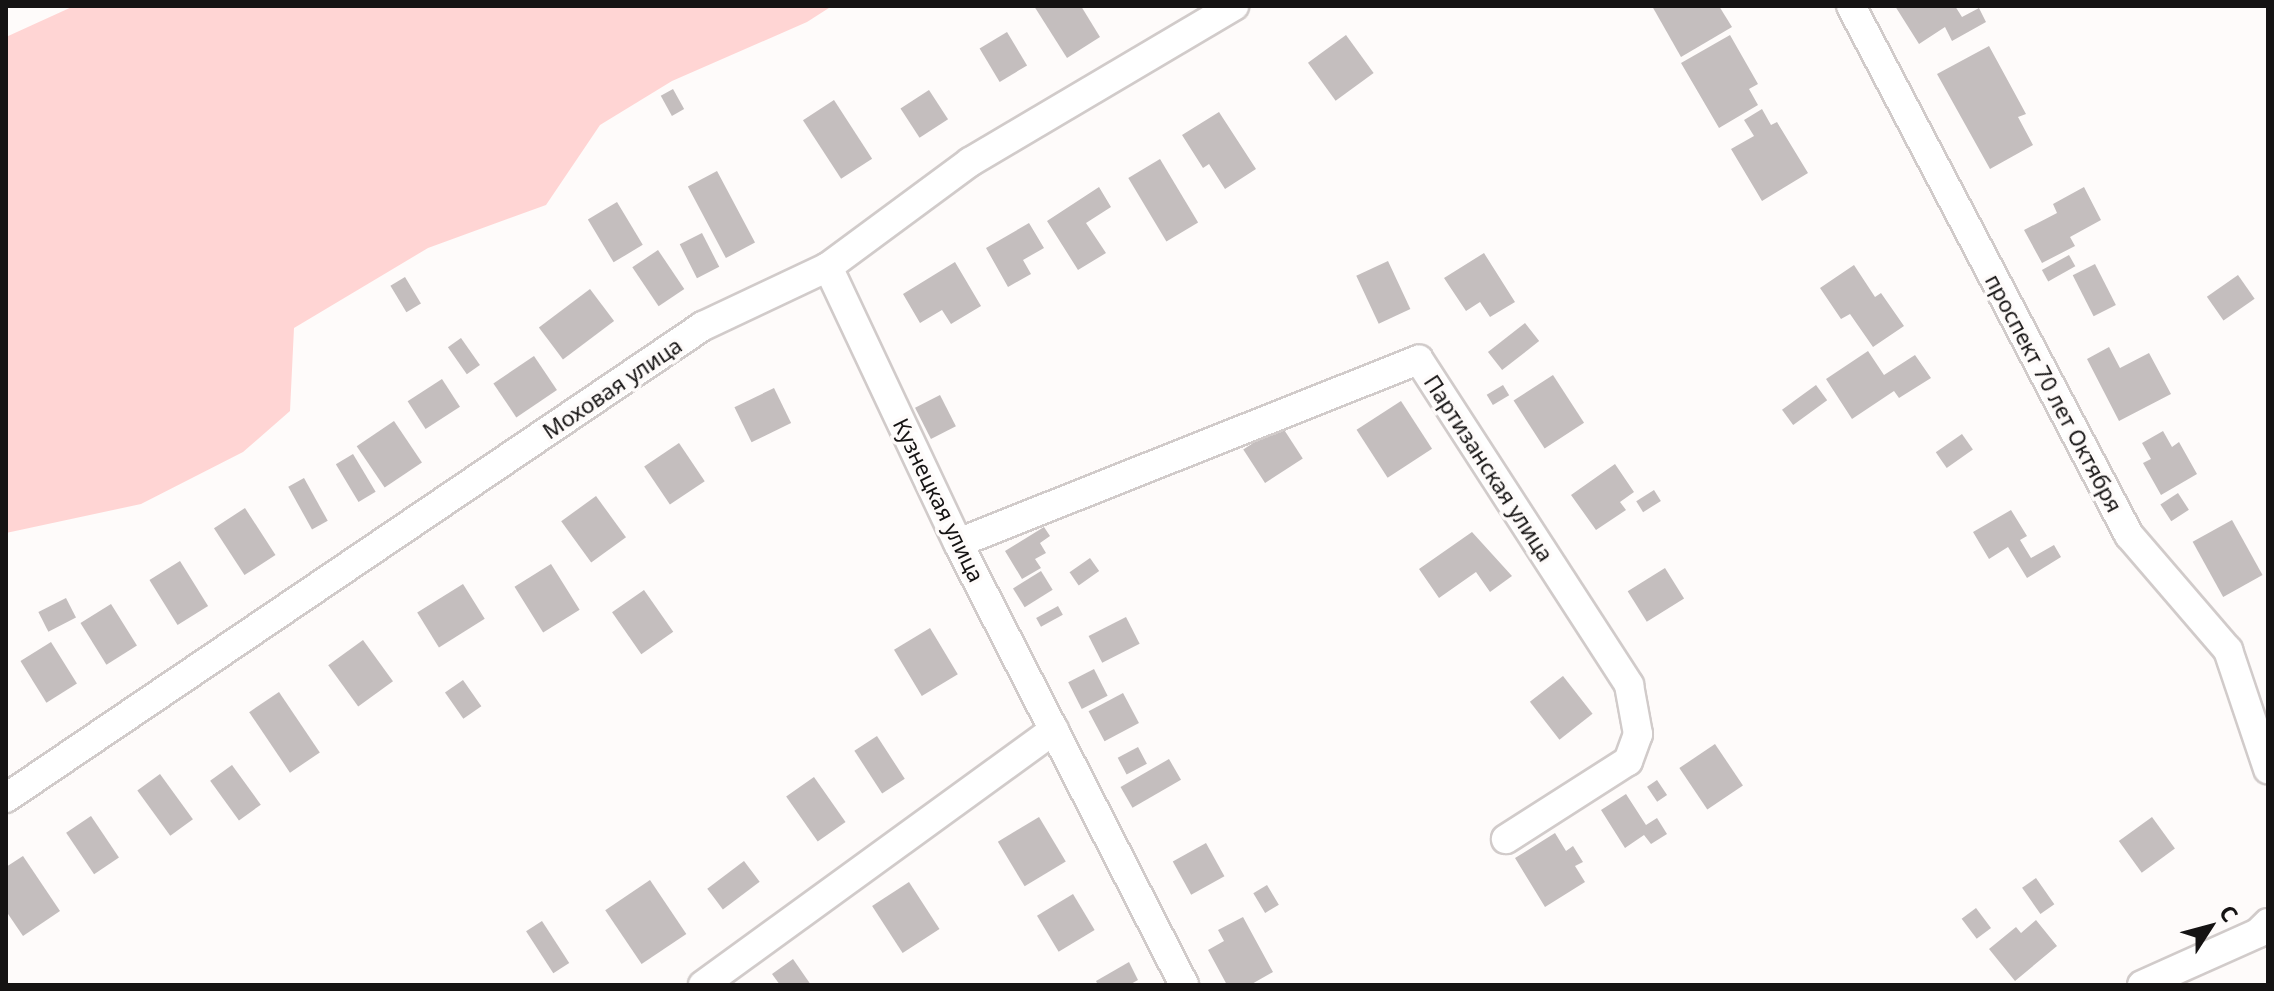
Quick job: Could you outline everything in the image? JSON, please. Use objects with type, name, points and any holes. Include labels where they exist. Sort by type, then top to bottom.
[{"type":"street","name":"Моховая улица","points":[[6,798],[703,326],[828,267],[970,162],[1234,6]]},
{"type":"street","name":"проспект 70 лет Октября","points":[[1851,6],[2129,535],[2228,650],[2268,769]]},
{"type":"street","name":"Кузнецкая улица","points":[[828,267],[958,543],[1184,985]]},
{"type":"street","name":"Партизанская улица","points":[[958,543],[1419,360],[1629,685],[1638,734],[1628,761],[1506,839]]},
{"type":"street","points":[[703,985],[1054,730]]},
{"type":"street","points":[[2142,985],[2258,933],[2268,923]]},
{"type":"shaded area","points":[[74,6],[832,6],[807,22],[672,81],[600,125],[546,205],[428,248],[294,328],[290,411],[243,452],[141,504],[6,533],[6,37]]},
{"type":"building","points":[[1034,6],[1081,6],[1100,37],[1067,58]]},
{"type":"building","points":[[1652,6],[1719,6],[1732,27],[1681,57]]},
{"type":"building","points":[[1895,6],[1955,6],[1962,17],[1979,8],[1986,22],[1952,41],[1945,27],[1919,44]]},
{"type":"building","points":[[1007,32],[1027,65],[1000,82],[980,48]]},
{"type":"building","points":[[1346,35],[1374,73],[1336,101],[1308,63]]},
{"type":"building","points":[[1730,35],[1758,84],[1749,89],[1758,105],[1719,128],[1681,63]]},
{"type":"building","points":[[1989,46],[2026,114],[2018,117],[2033,145],[1990,169],[1937,74]]},
{"type":"building","points":[[673,89],[684,109],[672,116],[661,96]]},
{"type":"building","points":[[929,90],[948,119],[920,138],[900,109]]},
{"type":"building","points":[[834,100],[872,159],[841,179],[803,120]]},
{"type":"building","points":[[1762,109],[1771,125],[1777,122],[1808,173],[1762,201],[1731,149],[1754,136],[1744,120]]},
{"type":"building","points":[[1219,112],[1256,169],[1225,189],[1209,164],[1203,168],[1182,135]]},
{"type":"building","points":[[1160,159],[1198,222],[1166,241],[1128,178]]},
{"type":"building","points":[[717,171],[755,243],[726,258],[688,186]]},
{"type":"building","points":[[1099,187],[1111,207],[1086,223],[1106,253],[1078,270],[1047,221]]},
{"type":"building","points":[[2084,187],[2101,220],[2070,237],[2075,246],[2042,263],[2024,230],[2057,213],[2053,204]]},
{"type":"building","points":[[617,202],[643,245],[614,262],[588,220]]},
{"type":"building","points":[[1029,223],[1044,248],[1023,260],[1031,274],[1008,287],[986,248]]},
{"type":"building","points":[[702,233],[719,267],[697,278],[680,244]]},
{"type":"building","points":[[658,250],[684,289],[659,306],[632,267]]},
{"type":"building","points":[[1484,253],[1515,302],[1490,317],[1480,302],[1466,311],[1444,278]]},
{"type":"building","points":[[2069,255],[2075,266],[2048,281],[2042,270]]},
{"type":"building","points":[[1388,261],[1410,309],[1379,324],[1356,276]]},
{"type":"building","points":[[955,262],[981,306],[951,324],[942,310],[920,323],[903,294]]},
{"type":"building","points":[[2095,264],[2116,305],[2094,316],[2073,275]]},
{"type":"building","points":[[1854,265],[1875,297],[1881,293],[1904,326],[1873,347],[1850,314],[1841,319],[1820,288]]},
{"type":"building","points":[[2238,275],[2255,299],[2224,321],[2207,297]]},
{"type":"building","points":[[405,277],[421,304],[406,312],[390,286]]},
{"type":"building","points":[[590,289],[614,321],[563,359],[539,328]]},
{"type":"building","points":[[1525,323],[1539,341],[1502,370],[1488,352]]},
{"type":"building","points":[[461,338],[480,365],[467,374],[448,347]]},
{"type":"building","points":[[2109,347],[2120,368],[2149,353],[2171,394],[2119,421],[2087,359]]},
{"type":"building","points":[[1868,351],[1884,375],[1915,355],[1931,378],[1899,398],[1894,391],[1852,419],[1826,379]]},
{"type":"building","points":[[534,356],[557,390],[516,417],[493,383]]},
{"type":"building","points":[[1553,375],[1584,423],[1545,448],[1514,401]]},
{"type":"building","points":[[442,379],[460,407],[426,429],[408,401]]},
{"type":"building","points":[[1503,385],[1509,395],[1493,405],[1487,395]]},
{"type":"building","points":[[1816,385],[1827,400],[1793,425],[1782,410]]},
{"type":"building","points":[[774,388],[791,423],[752,442],[734,407]]},
{"type":"building","points":[[940,395],[956,426],[931,439],[915,408]]},
{"type":"building","points":[[1401,401],[1432,449],[1388,478],[1357,430]]},
{"type":"building","points":[[394,421],[422,462],[385,488],[357,446]]},
{"type":"building","points":[[1281,425],[1303,459],[1265,483],[1243,450]]},
{"type":"building","points":[[2163,431],[2172,447],[2179,442],[2197,474],[2161,495],[2143,463],[2151,459],[2142,443]]},
{"type":"building","points":[[1962,434],[1973,450],[1947,468],[1936,452]]},
{"type":"building","points":[[679,443],[705,481],[670,505],[644,466]]},
{"type":"building","points":[[353,454],[376,492],[359,502],[336,464]]},
{"type":"building","points":[[1615,464],[1634,492],[1620,502],[1626,510],[1596,530],[1571,495]]},
{"type":"building","points":[[304,478],[328,521],[312,530],[288,487]]},
{"type":"building","points":[[1654,490],[1661,501],[1643,512],[1636,501]]},
{"type":"building","points":[[2178,493],[2189,510],[2171,521],[2160,504]]},
{"type":"building","points":[[596,496],[626,537],[591,563],[561,521]]},
{"type":"building","points":[[245,508],[275,555],[244,575],[214,528]]},
{"type":"building","points":[[2011,510],[2027,536],[2020,540],[2031,558],[2054,545],[2061,557],[2027,578],[2008,547],[1989,559],[1973,532]]},
{"type":"building","points":[[2232,520],[2263,575],[2223,597],[2193,542]]},
{"type":"building","points":[[1044,527],[1050,536],[1040,543],[1046,553],[1035,559],[1041,568],[1022,579],[1005,551]]},
{"type":"building","points":[[1472,532],[1512,576],[1490,592],[1476,572],[1439,598],[1419,569]]},
{"type":"building","points":[[1090,558],[1099,571],[1079,585],[1070,572]]},
{"type":"building","points":[[180,561],[208,606],[178,625],[149,580]]},
{"type":"building","points":[[551,564],[580,610],[543,633],[515,587]]},
{"type":"building","points":[[1665,568],[1684,599],[1647,622],[1628,591]]},
{"type":"building","points":[[1041,571],[1053,590],[1025,607],[1013,588]]},
{"type":"building","points":[[463,584],[485,619],[439,647],[417,613]]},
{"type":"building","points":[[644,590],[673,632],[641,654],[612,612]]},
{"type":"building","points":[[66,598],[76,618],[48,632],[38,612]]},
{"type":"building","points":[[111,604],[137,646],[106,665],[80,623]]},
{"type":"building","points":[[1058,606],[1063,615],[1041,627],[1036,618]]},
{"type":"building","points":[[1126,617],[1140,644],[1102,663],[1089,636]]},
{"type":"building","points":[[930,628],[958,674],[922,696],[894,650]]},
{"type":"building","points":[[363,640],[393,681],[358,707],[328,665]]},
{"type":"building","points":[[51,642],[77,684],[46,703],[20,661]]},
{"type":"building","points":[[1094,669],[1108,696],[1082,709],[1068,682]]},
{"type":"building","points":[[1563,676],[1593,714],[1559,740],[1530,702]]},
{"type":"building","points":[[463,680],[481,706],[463,719],[445,693]]},
{"type":"building","points":[[279,692],[320,753],[290,773],[249,712]]},
{"type":"building","points":[[1123,693],[1139,723],[1105,741],[1089,711]]},
{"type":"building","points":[[877,736],[905,779],[882,793],[854,751]]},
{"type":"building","points":[[1715,744],[1743,785],[1707,809],[1679,768]]},
{"type":"building","points":[[1138,747],[1147,764],[1127,775],[1118,758]]},
{"type":"building","points":[[1169,759],[1181,780],[1133,808],[1121,787]]},
{"type":"building","points":[[232,765],[261,805],[239,821],[210,781]]},
{"type":"building","points":[[160,774],[193,819],[170,836],[137,790]]},
{"type":"building","points":[[814,777],[846,822],[818,842],[786,797]]},
{"type":"building","points":[[1657,780],[1667,795],[1657,802],[1647,787]]},
{"type":"building","points":[[1626,794],[1646,825],[1657,818],[1667,834],[1651,844],[1644,835],[1625,848],[1601,810]]},
{"type":"building","points":[[91,816],[119,857],[94,874],[66,833]]},
{"type":"building","points":[[1039,817],[1066,862],[1025,886],[998,842]]},
{"type":"building","points":[[2152,817],[2175,849],[2142,873],[2119,841]]},
{"type":"building","points":[[1555,833],[1566,851],[1573,846],[1583,862],[1575,866],[1585,882],[1545,907],[1515,858]]},
{"type":"building","points":[[1206,843],[1224,876],[1191,895],[1173,861]]},
{"type":"building","points":[[23,856],[60,911],[23,936],[6,911],[6,867]]},
{"type":"building","points":[[744,861],[760,882],[723,909],[707,889]]},
{"type":"building","points":[[2036,878],[2054,904],[2040,914],[2022,888]]},
{"type":"building","points":[[650,880],[686,934],[642,964],[605,910]]},
{"type":"building","points":[[909,882],[939,929],[903,953],[872,906]]},
{"type":"building","points":[[1267,885],[1279,905],[1265,913],[1253,893]]},
{"type":"building","points":[[1073,894],[1095,930],[1059,952],[1037,916]]},
{"type":"building","points":[[1976,908],[1991,928],[1977,939],[1962,919]]},
{"type":"building","points":[[1243,917],[1273,972],[1250,985],[1227,985],[1208,950],[1224,941],[1218,930]]},
{"type":"building","points":[[2036,920],[2057,946],[2015,981],[1989,949],[2016,927],[2021,933]]},
{"type":"building","points":[[542,921],[569,963],[553,973],[526,931]]},
{"type":"building","points":[[793,959],[811,985],[780,985],[772,974]]},
{"type":"building","points":[[1129,962],[1138,980],[1129,985],[1098,985],[1096,981]]}]
